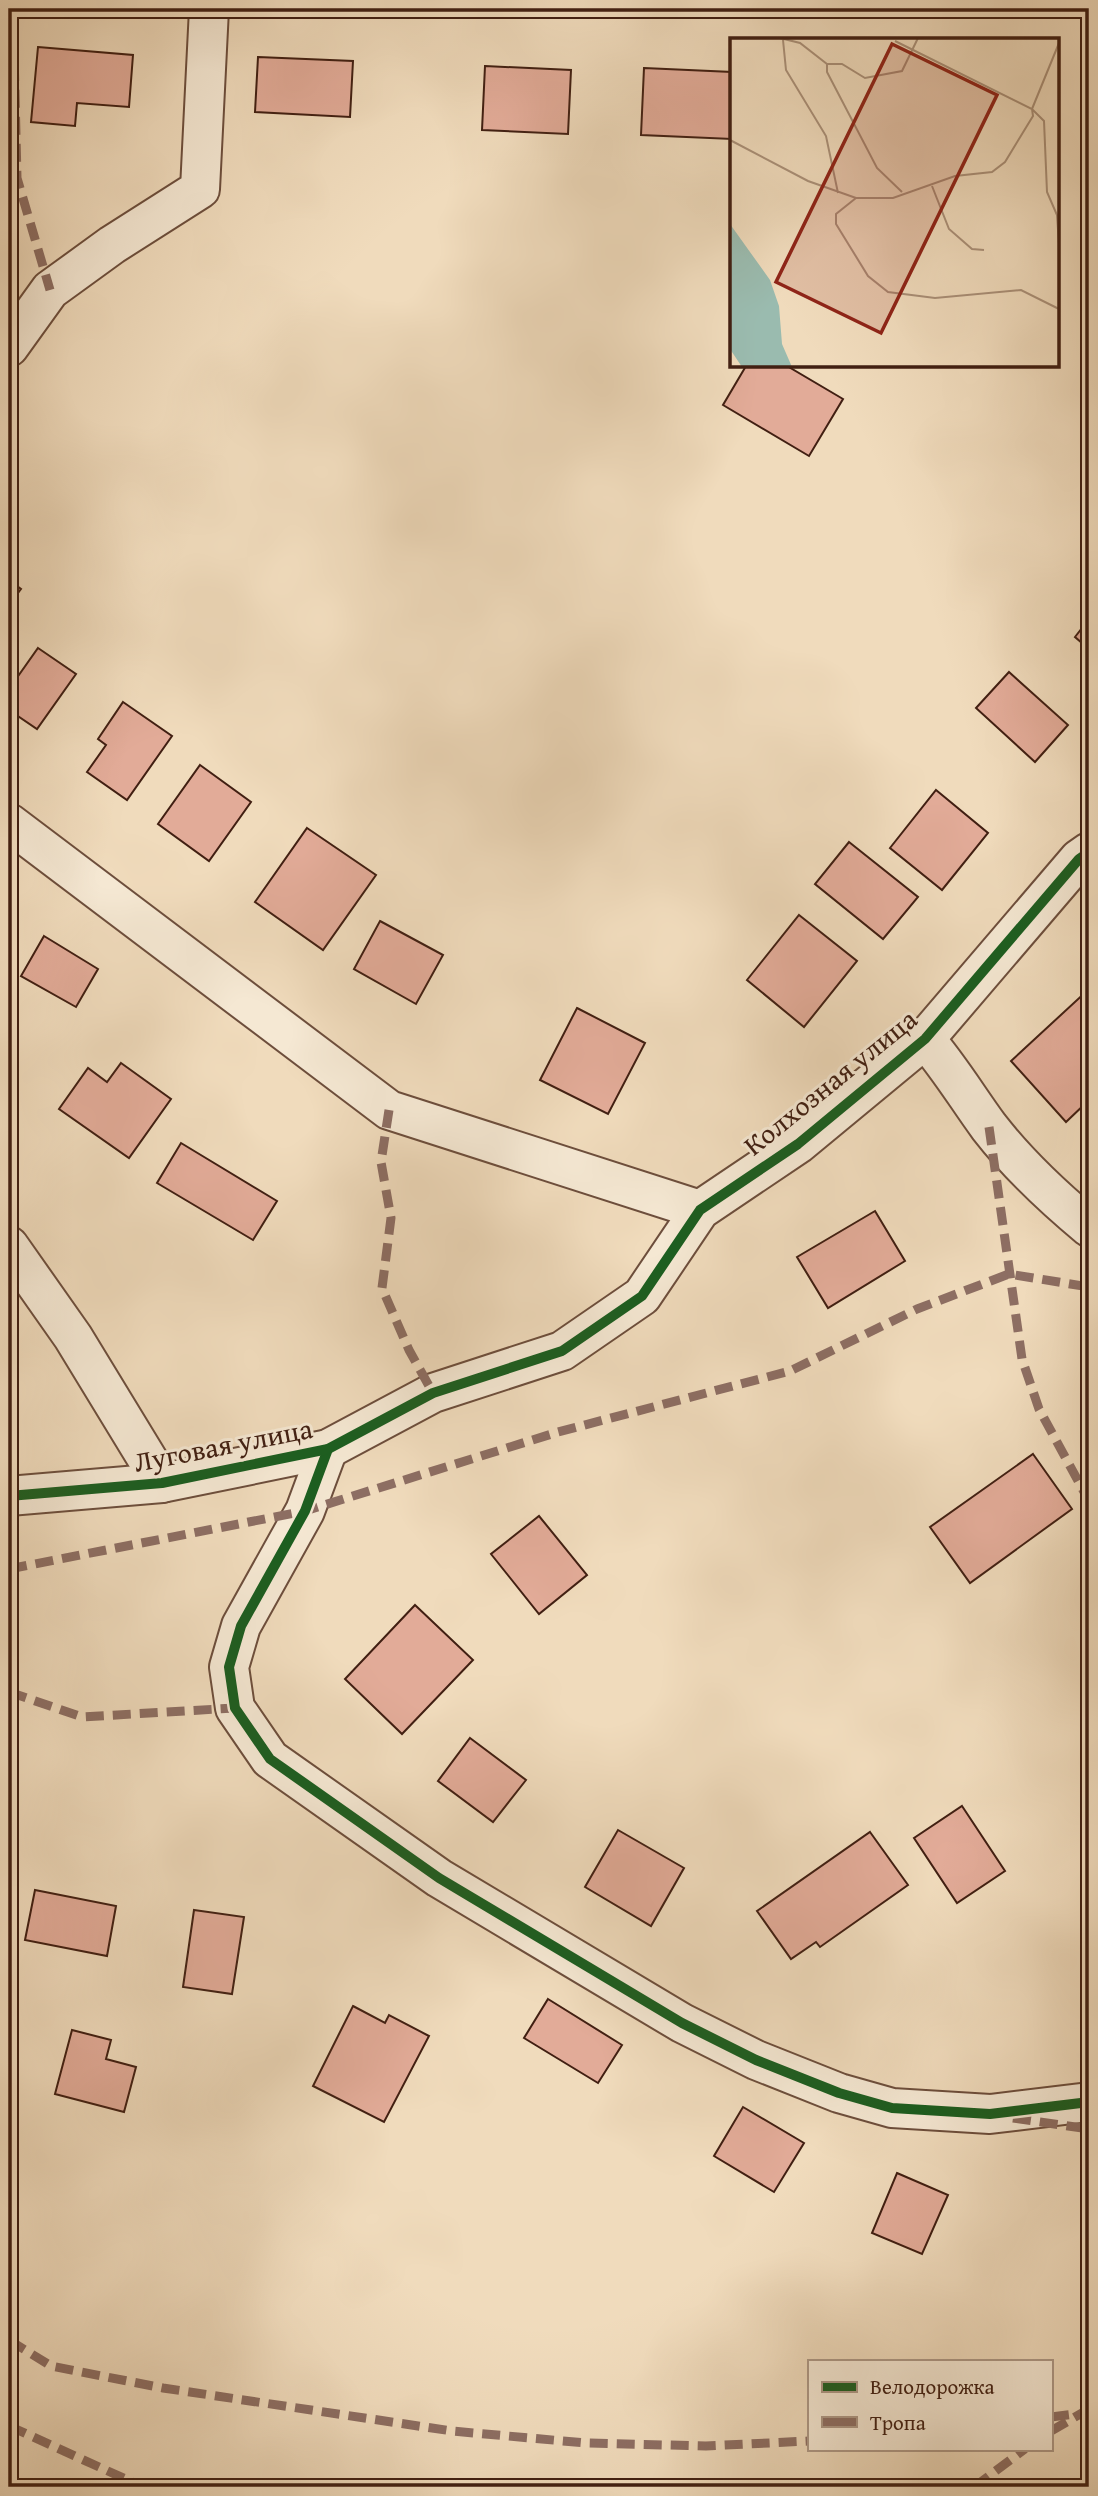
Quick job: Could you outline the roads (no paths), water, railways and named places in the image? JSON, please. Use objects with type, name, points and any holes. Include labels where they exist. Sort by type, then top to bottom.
[{"type":"street","points":[[9,347],[50,290],[112,245],[200,189],[209,9]]},
{"type":"street","points":[[9,823],[389,1111],[700,1210]]},
{"type":"street","name":"Колхозная улица","points":[[700,1210],[799,1144],[925,1039],[1079,859],[1089,852]]},
{"type":"street","points":[[925,1039],[953,1071],[989,1127],[1062,1204],[1089,1227]]},
{"type":"street","name":"Луговая улица","points":[[9,1496],[162,1483],[328,1449],[433,1394],[562,1351],[642,1296],[700,1210]]},
{"type":"street","points":[[9,1246],[73,1337],[162,1483]]},
{"type":"street","points":[[328,1449],[305,1511],[241,1626],[229,1667],[235,1708],[270,1759],[439,1878],[682,2023],[756,2060],[839,2093],[892,2108],[990,2114],[1089,2102]]}]
